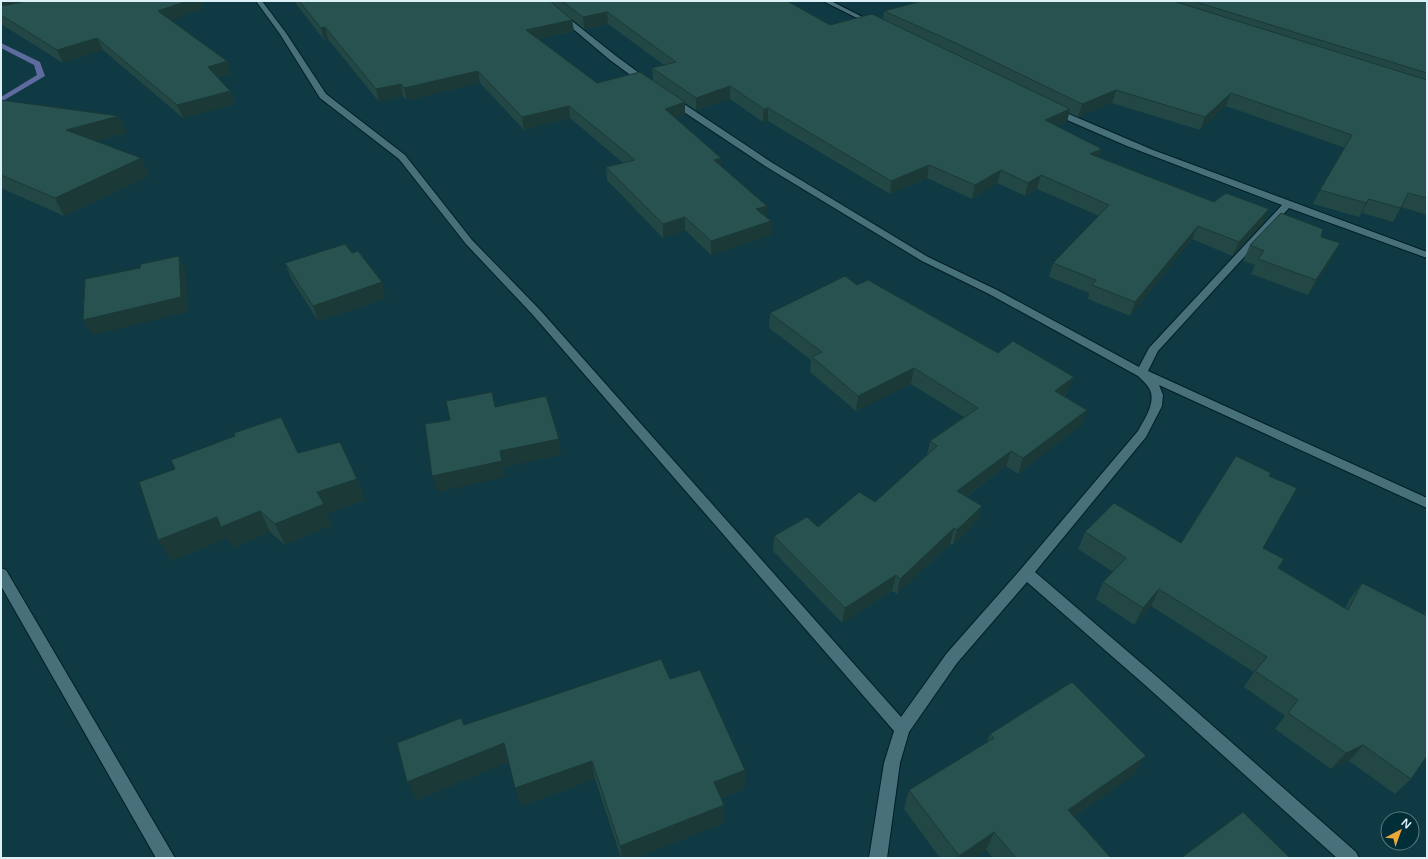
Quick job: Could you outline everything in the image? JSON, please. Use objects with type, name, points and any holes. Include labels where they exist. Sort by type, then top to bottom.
[{"type":"street","points":[[259,1],[283,33],[323,96],[402,157],[469,242],[536,312],[902,729]]},
{"type":"street","points":[[543,1],[613,58],[654,88]]},
{"type":"street","points":[[826,1],[881,28]]},
{"type":"street","points":[[667,96],[768,164],[925,259],[993,292],[1142,372],[1427,503]]},
{"type":"street","points":[[1043,106],[1090,128],[1287,204],[1427,255]]},
{"type":"street","points":[[1142,372],[1153,350],[1160,341],[1287,204]]},
{"type":"street","points":[[878,858],[892,763],[902,729],[952,658],[1026,573],[1142,434],[1152,416],[1156,401],[1156,390],[1142,372]]},
{"type":"street","points":[[1026,573],[1150,680],[1350,858]]},
{"type":"street","points":[[1,574],[166,858]]},
{"type":"building","points":[[27,1],[187,1],[158,11],[227,61],[208,67],[230,91],[177,105],[97,38],[57,50],[1,15],[1,6]]},
{"type":"building","points":[[299,1],[550,1],[572,20],[526,30],[597,83],[640,72],[685,102],[665,109],[721,158],[714,160],[767,206],[756,209],[771,221],[711,241],[685,217],[663,224],[606,167],[635,160],[569,106],[522,117],[478,71],[404,88],[401,84],[376,89],[325,27],[321,28]]},
{"type":"building","points":[[562,1],[787,1],[830,25],[872,14],[1070,109],[1045,120],[1102,149],[1090,154],[1214,202],[1226,193],[1269,209],[1239,242],[1198,226],[1135,302],[1092,285],[1096,280],[1053,263],[1109,205],[1041,175],[1028,183],[1001,170],[975,185],[929,165],[891,181],[768,108],[764,109],[730,86],[696,98],[652,68],[676,62],[607,12],[583,17]]},
{"type":"building","points":[[922,1],[1173,1],[1427,80],[1427,198],[1408,193],[1401,208],[1369,199],[1366,203],[1320,190],[1352,135],[1231,93],[1205,117],[1116,90],[1082,104],[960,45],[884,11]]},
{"type":"building","points":[[1193,1],[1427,1],[1427,73]]},
{"type":"building","points":[[1,100],[119,116],[66,130],[141,158],[55,198],[1,175]]},
{"type":"building","points":[[1281,213],[1323,229],[1321,237],[1340,243],[1316,280],[1258,259],[1264,251],[1250,245]]},
{"type":"building","points":[[345,244],[352,253],[358,251],[382,282],[313,306],[285,263]]},
{"type":"building","points":[[179,256],[181,297],[83,320],[85,279],[140,268],[141,264]]},
{"type":"building","points":[[845,276],[857,285],[868,280],[998,353],[1013,341],[1074,377],[1055,391],[1087,410],[1023,458],[1011,451],[957,491],[982,506],[957,530],[954,528],[900,579],[896,575],[845,608],[774,536],[807,517],[818,527],[859,492],[875,502],[937,446],[930,441],[978,408],[914,368],[858,396],[812,357],[822,352],[770,313]]},
{"type":"building","points":[[492,392],[495,407],[546,396],[559,439],[500,451],[502,461],[432,476],[425,424],[450,420],[446,401]]},
{"type":"building","points":[[281,417],[298,453],[340,442],[357,479],[317,492],[324,504],[275,524],[260,511],[221,527],[217,517],[158,540],[139,482],[175,469],[171,460],[235,436],[234,433]]},
{"type":"building","points":[[1236,456],[1271,473],[1269,476],[1297,488],[1263,548],[1284,559],[1278,568],[1348,610],[1362,583],[1427,616],[1427,756],[1411,779],[1363,745],[1346,753],[1288,713],[1298,700],[1255,671],[1267,657],[1159,589],[1143,608],[1103,582],[1126,558],[1085,532],[1114,503],[1181,543]]},
{"type":"building","points":[[661,659],[670,679],[700,670],[745,770],[714,782],[724,805],[620,846],[592,761],[515,788],[504,743],[407,782],[397,743],[461,718],[464,725]]},
{"type":"building","points":[[1072,682],[1146,756],[1068,810],[1111,858],[1016,858],[994,832],[959,856],[909,790],[994,738],[990,734]]},
{"type":"building","points":[[1243,812],[1290,858],[1181,858]]},
{"type":"waterway","points":[[1,45],[37,64],[41,76],[1,100]]}]
